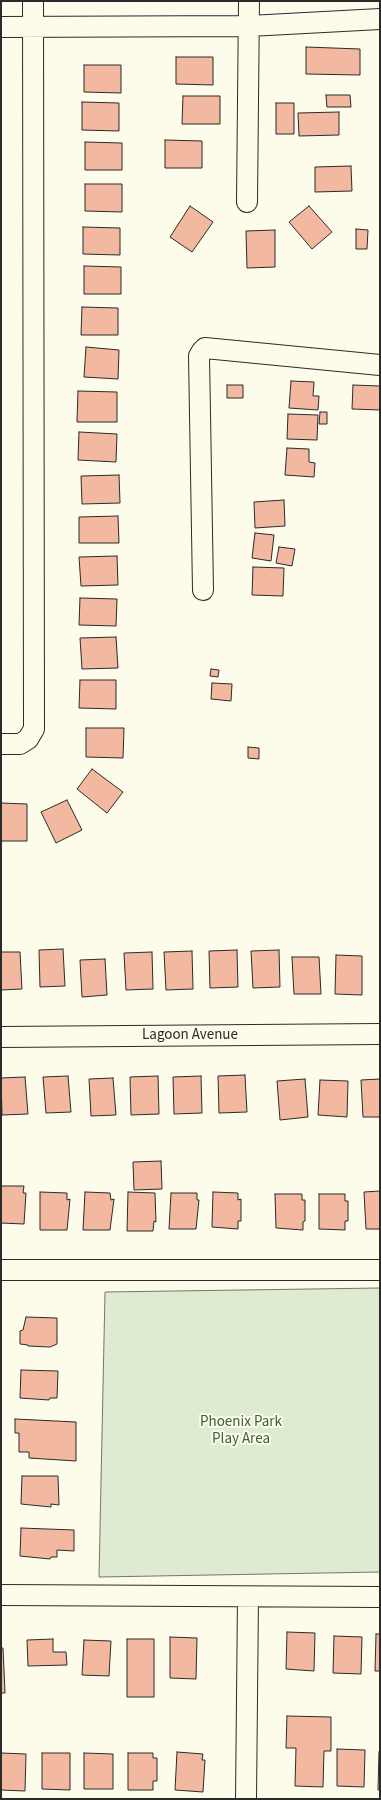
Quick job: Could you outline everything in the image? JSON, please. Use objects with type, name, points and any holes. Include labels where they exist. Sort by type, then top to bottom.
[{"type":"street","points":[[1,744],[20,744],[28,739],[34,729],[33,1]]},
{"type":"street","points":[[247,202],[249,1]]},
{"type":"street","points":[[1,27],[249,26],[380,19]]},
{"type":"street","points":[[203,590],[199,356],[202,351],[206,348],[380,364]]},
{"type":"street","name":"Lagoon Avenue","points":[[1,1037],[380,1034]]},
{"type":"street","points":[[1,1270],[380,1270]]},
{"type":"street","points":[[1,1595],[380,1597]]},
{"type":"street","points":[[246,1799],[248,1597]]},
{"type":"green space","name":"Phoenix Park Play Area","points":[[380,1288],[380,1572],[99,1577],[105,1292]]},
{"type":"building","points":[[306,47],[360,49],[360,75],[306,74]]},
{"type":"building","points":[[176,57],[213,57],[213,85],[176,84]]},
{"type":"building","points":[[84,65],[121,65],[121,93],[84,92]]},
{"type":"building","points":[[326,95],[350,95],[351,107],[327,107]]},
{"type":"building","points":[[183,96],[220,96],[220,124],[182,124]]},
{"type":"building","points":[[82,102],[119,103],[119,131],[82,130]]},
{"type":"building","points":[[276,103],[294,103],[294,134],[276,134]]},
{"type":"building","points":[[339,112],[339,135],[299,136],[298,113]]},
{"type":"building","points":[[165,140],[202,141],[202,168],[165,168]]},
{"type":"building","points":[[85,142],[122,143],[122,170],[85,170]]},
{"type":"building","points":[[351,166],[352,191],[315,192],[315,167]]},
{"type":"building","points":[[85,184],[122,184],[122,212],[85,211]]},
{"type":"building","points":[[190,206],[213,222],[192,252],[170,237]]},
{"type":"building","points":[[309,206],[332,232],[312,249],[289,222]]},
{"type":"building","points":[[83,227],[120,228],[120,255],[83,254]]},
{"type":"building","points":[[356,229],[368,230],[367,249],[356,249]]},
{"type":"building","points":[[275,230],[275,267],[247,268],[246,231]]},
{"type":"building","points":[[84,266],[121,267],[121,294],[84,294]]},
{"type":"building","points":[[82,307],[118,308],[118,335],[81,335]]},
{"type":"building","points":[[86,347],[119,350],[118,379],[84,377]]},
{"type":"building","points":[[291,381],[314,382],[313,396],[319,396],[318,410],[289,408]]},
{"type":"building","points":[[227,385],[243,385],[243,398],[227,398]]},
{"type":"building","points":[[353,385],[380,386],[380,410],[352,409]]},
{"type":"building","points":[[78,391],[117,392],[117,422],[77,422]]},
{"type":"building","points":[[320,412],[327,412],[327,424],[319,424]]},
{"type":"building","points":[[288,414],[318,415],[317,440],[287,439]]},
{"type":"building","points":[[79,432],[117,434],[116,462],[78,460]]},
{"type":"building","points":[[287,448],[309,449],[309,462],[315,463],[314,477],[285,475]]},
{"type":"building","points":[[119,475],[120,503],[82,504],[81,476]]},
{"type":"building","points":[[284,500],[285,526],[255,528],[254,502]]},
{"type":"building","points":[[118,516],[119,543],[79,543],[79,517]]},
{"type":"building","points":[[255,533],[274,535],[271,561],[252,558]]},
{"type":"building","points":[[279,547],[295,549],[292,566],[276,563]]},
{"type":"building","points":[[117,556],[118,585],[81,586],[79,557]]},
{"type":"building","points":[[253,567],[284,568],[283,596],[252,595]]},
{"type":"building","points":[[80,598],[117,599],[116,626],[79,625]]},
{"type":"building","points":[[116,637],[118,668],[82,669],[80,638]]},
{"type":"building","points":[[211,669],[219,670],[218,677],[210,676]]},
{"type":"building","points":[[80,680],[116,680],[116,709],[79,708]]},
{"type":"building","points":[[212,683],[232,684],[231,701],[211,699]]},
{"type":"building","points":[[86,728],[124,728],[123,758],[86,757]]},
{"type":"building","points":[[248,747],[259,748],[259,759],[248,758]]},
{"type":"building","points":[[92,769],[123,792],[107,813],[77,789]]},
{"type":"building","points":[[67,800],[82,830],[56,843],[41,812]]},
{"type":"building","points":[[1,803],[27,804],[27,841],[1,841]]},
{"type":"building","points":[[63,949],[65,986],[40,987],[39,950]]},
{"type":"building","points":[[237,950],[238,987],[210,988],[209,951]]},
{"type":"building","points":[[279,950],[280,987],[253,988],[251,951]]},
{"type":"building","points":[[192,951],[193,989],[166,990],[164,952]]},
{"type":"building","points":[[1,952],[20,952],[22,989],[1,990]]},
{"type":"building","points":[[152,952],[153,989],[126,990],[124,953]]},
{"type":"building","points":[[336,955],[362,956],[362,995],[335,994]]},
{"type":"building","points":[[292,957],[319,957],[321,994],[294,994]]},
{"type":"building","points":[[105,959],[107,995],[82,997],[80,960]]},
{"type":"building","points":[[245,1075],[247,1112],[219,1113],[218,1076]]},
{"type":"building","points":[[68,1076],[71,1112],[46,1113],[43,1077]]},
{"type":"building","points":[[158,1076],[159,1114],[131,1115],[130,1077]]},
{"type":"building","points":[[201,1076],[202,1113],[174,1114],[173,1077]]},
{"type":"building","points":[[25,1077],[28,1114],[2,1115],[1,1078]]},
{"type":"building","points":[[113,1078],[116,1115],[91,1116],[89,1079]]},
{"type":"building","points":[[305,1079],[308,1117],[280,1120],[277,1081]]},
{"type":"building","points":[[380,1079],[380,1117],[363,1117],[361,1080]]},
{"type":"building","points":[[320,1080],[348,1081],[347,1117],[318,1115]]},
{"type":"building","points":[[161,1161],[162,1189],[134,1190],[133,1162]]},
{"type":"building","points":[[1,1186],[24,1186],[23,1193],[26,1193],[24,1224],[1,1223]]},
{"type":"building","points":[[380,1191],[380,1229],[366,1229],[364,1192]]},
{"type":"building","points":[[40,1192],[67,1193],[67,1200],[70,1199],[67,1230],[40,1230]]},
{"type":"building","points":[[85,1192],[110,1193],[111,1200],[114,1199],[110,1230],[83,1230]]},
{"type":"building","points":[[128,1192],[155,1193],[156,1222],[154,1221],[153,1231],[127,1231]]},
{"type":"building","points":[[213,1192],[238,1193],[238,1200],[241,1199],[241,1221],[238,1221],[238,1229],[212,1227]]},
{"type":"building","points":[[171,1193],[197,1193],[197,1200],[199,1200],[196,1229],[169,1229]]},
{"type":"building","points":[[275,1194],[302,1194],[302,1200],[305,1200],[303,1230],[276,1228]]},
{"type":"building","points":[[319,1194],[345,1194],[345,1201],[348,1201],[348,1221],[345,1221],[345,1230],[319,1229]]},
{"type":"building","points":[[26,1317],[57,1318],[57,1344],[50,1347],[20,1344],[20,1331],[23,1330]]},
{"type":"building","points":[[21,1370],[58,1371],[57,1398],[50,1398],[49,1400],[20,1398]]},
{"type":"building","points":[[15,1419],[76,1422],[76,1461],[29,1458],[29,1452],[19,1452],[19,1433],[15,1433]]},
{"type":"building","points":[[22,1476],[58,1476],[59,1505],[51,1504],[51,1507],[21,1504]]},
{"type":"building","points":[[21,1528],[74,1530],[74,1551],[57,1550],[57,1557],[51,1557],[50,1559],[20,1556]]},
{"type":"building","points":[[287,1632],[315,1633],[314,1671],[286,1669]]},
{"type":"building","points":[[376,1634],[380,1634],[380,1671],[375,1671]]},
{"type":"building","points":[[334,1636],[362,1637],[361,1674],[333,1673]]},
{"type":"building","points":[[170,1637],[197,1638],[196,1679],[170,1678]]},
{"type":"building","points":[[53,1639],[53,1652],[66,1652],[67,1665],[28,1666],[27,1640]]},
{"type":"building","points":[[127,1639],[154,1639],[154,1697],[127,1697]]},
{"type":"building","points":[[84,1640],[111,1641],[109,1676],[82,1675]]},
{"type":"building","points":[[1,1648],[3,1648],[5,1693],[1,1693]]},
{"type":"building","points":[[287,1716],[331,1717],[331,1751],[324,1751],[323,1787],[295,1786],[296,1748],[286,1748]]},
{"type":"building","points":[[337,1749],[365,1750],[364,1787],[337,1786]]},
{"type":"building","points":[[177,1752],[203,1754],[202,1760],[205,1760],[203,1792],[175,1790]]},
{"type":"building","points":[[379,1752],[380,1790],[378,1790]]},
{"type":"building","points":[[1,1753],[26,1754],[25,1791],[1,1790]]},
{"type":"building","points":[[42,1753],[70,1753],[70,1790],[42,1789]]},
{"type":"building","points":[[84,1753],[113,1754],[113,1789],[84,1789]]},
{"type":"building","points":[[128,1753],[153,1753],[153,1758],[157,1758],[157,1781],[153,1781],[153,1790],[128,1790]]}]
